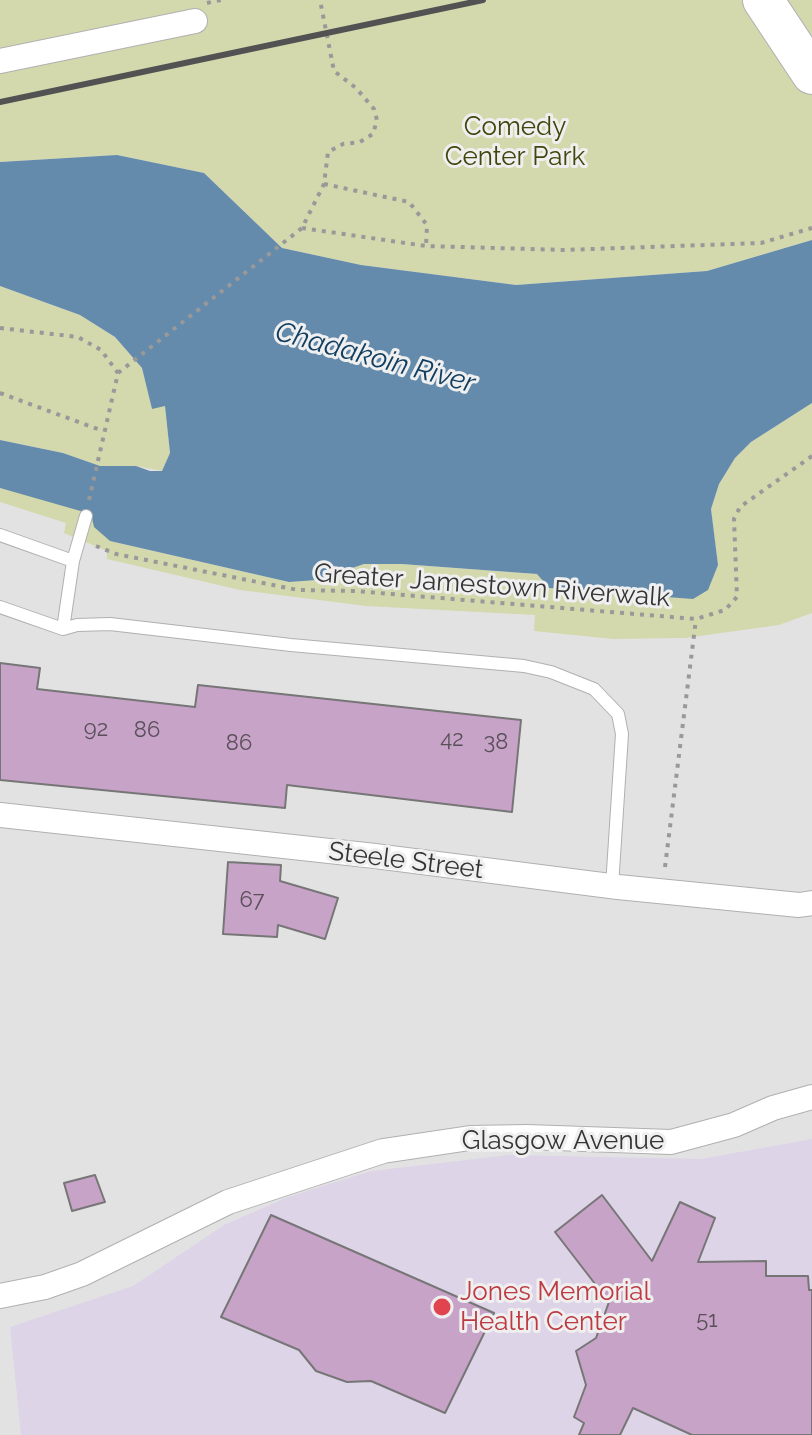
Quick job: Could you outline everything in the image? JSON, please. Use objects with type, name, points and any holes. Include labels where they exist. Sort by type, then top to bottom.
[{"type":"highway","points":[[763,0],[812,74]]},
{"type":"street","points":[[0,61],[195,21]]},
{"type":"street","name":"Steele Street","points":[[0,815],[375,856],[662,892],[799,905],[812,903]]},
{"type":"street","name":"Glasgow Avenue","points":[[0,1296],[45,1287],[82,1274],[228,1202],[383,1151],[470,1138],[671,1142],[734,1125],[812,1097]]},
{"type":"lane","points":[[63,629],[73,561],[86,516]]},
{"type":"lane","points":[[0,535],[73,561]]},
{"type":"lane","points":[[0,607],[63,629],[77,625],[110,624],[291,645],[524,666],[551,672],[594,689],[618,714],[622,734],[612,886]]},
{"type":"path","points":[[86,516],[118,373],[302,228],[324,184],[328,152],[343,144],[360,142],[373,134],[377,120],[374,109],[356,88],[334,71],[320,0]]},
{"type":"path","points":[[324,184],[409,202],[427,225],[426,246]]},
{"type":"path","points":[[302,228],[426,246],[564,250],[761,243],[809,229],[812,239]]},
{"type":"path","points":[[0,328],[78,337],[101,350],[118,373]]},
{"type":"path","points":[[0,393],[103,431]]},
{"type":"path","name":"Greater Jamestown Riverwalk","points":[[86,516],[89,535],[97,547],[116,554],[298,590],[355,591],[696,619],[725,610],[737,597],[734,519],[740,507],[812,456]]},
{"type":"path","points":[[662,892],[696,619]]},
{"type":"shaded area","name":"Jones Memorial Health Center","points":[[812,1139],[812,1435],[21,1435],[10,1327],[133,1286],[224,1225],[288,1197],[371,1171],[509,1155],[701,1159]]},
{"type":"green space","name":"Comedy Center Park","points":[[0,0],[812,0],[812,240],[707,271],[516,285],[361,265],[282,248],[204,173],[117,155],[0,162]]},
{"type":"green space","points":[[0,286],[80,315],[115,337],[142,368],[152,408],[165,406],[170,454],[162,471],[136,466],[100,466],[63,453],[0,440]]},
{"type":"green space","points":[[812,403],[812,613],[779,625],[685,638],[613,639],[534,631],[535,615],[366,606],[240,590],[107,559],[107,551],[64,533],[66,523],[0,502],[0,488],[70,506],[92,514],[110,541],[289,582],[317,580],[364,564],[402,564],[537,574],[549,588],[718,566],[711,509],[719,484],[735,458],[751,442]]},
{"type":"water","name":"Chadakoin River","points":[[117,155],[204,173],[282,248],[361,265],[516,285],[707,271],[812,240],[812,403],[751,442],[735,458],[719,484],[711,509],[718,565],[708,590],[693,599],[549,588],[537,574],[402,564],[364,564],[317,580],[289,582],[110,541],[94,527],[91,514],[0,488],[0,440],[63,453],[100,466],[136,466],[150,471],[162,471],[170,453],[165,406],[152,409],[142,368],[115,337],[80,315],[0,286],[0,162]]},
{"type":"building","points":[[0,663],[40,668],[37,689],[195,707],[198,685],[521,720],[512,812],[287,785],[285,808],[0,780]]},
{"type":"building","points":[[228,862],[281,865],[280,881],[338,898],[325,939],[278,925],[277,937],[223,934]]},
{"type":"building","points":[[95,1175],[105,1202],[72,1211],[64,1183]]},
{"type":"building","points":[[602,1195],[652,1261],[680,1202],[715,1218],[698,1262],[766,1261],[766,1276],[808,1276],[809,1290],[812,1290],[812,1435],[692,1435],[633,1408],[620,1435],[579,1435],[584,1423],[574,1417],[586,1385],[576,1351],[596,1338],[609,1302],[555,1232]]},
{"type":"building","points":[[271,1215],[494,1313],[445,1413],[371,1381],[347,1382],[316,1371],[299,1350],[221,1317]]},
{"type":"railway","points":[[0,102],[483,0]]},
{"type":"place","name":"Jones Memorial Health Center","points":[[442,1307]]}]
